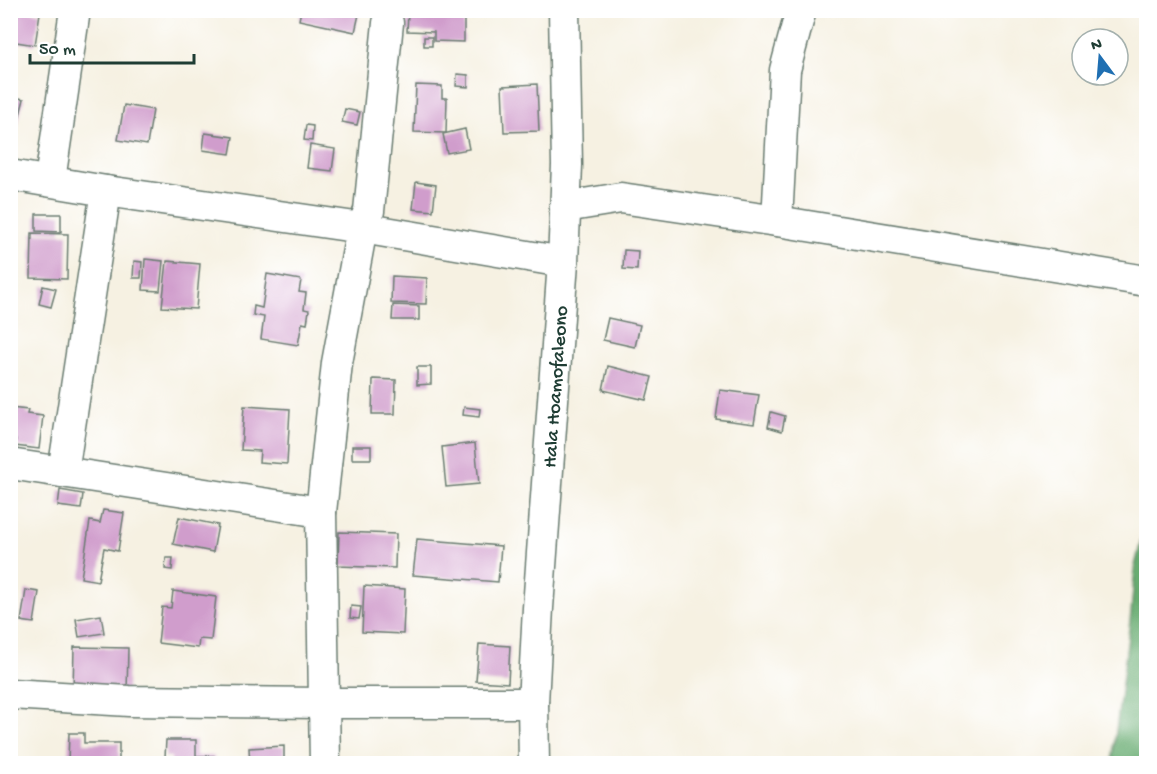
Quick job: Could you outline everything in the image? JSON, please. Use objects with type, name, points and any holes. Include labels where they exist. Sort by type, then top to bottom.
[{"type":"street","points":[[50,180],[75,10]]},
{"type":"street","name":"Hala Hoamofaleono","points":[[534,764],[533,703],[563,262],[567,165],[564,10]]},
{"type":"street","points":[[777,221],[784,70],[801,10]]},
{"type":"street","points":[[324,764],[321,512],[337,363],[362,228],[369,211],[388,23]]},
{"type":"street","points":[[10,175],[362,228],[563,262]]},
{"type":"street","points":[[63,472],[106,191]]},
{"type":"street","points":[[565,207],[621,198],[1146,281]]},
{"type":"street","points":[[10,465],[321,512]]},
{"type":"street","points":[[10,694],[129,701],[533,703]]},
{"type":"green space","points":[[1146,520],[1146,763],[1112,763],[1135,566]]},
{"type":"building","points":[[10,10],[40,13],[35,45],[10,41]]},
{"type":"building","points":[[301,10],[360,10],[355,32],[299,20]]},
{"type":"building","points":[[435,10],[459,10],[459,14],[464,15],[464,42],[434,41],[434,32],[407,31],[408,13],[435,14]]},
{"type":"building","points":[[424,37],[432,37],[432,46],[424,46]]},
{"type":"building","points":[[457,74],[468,75],[468,87],[456,86]]},
{"type":"building","points":[[537,84],[539,131],[504,132],[502,86]]},
{"type":"building","points":[[416,85],[442,86],[442,98],[447,98],[446,133],[414,132]]},
{"type":"building","points":[[10,96],[24,99],[11,150],[10,150]]},
{"type":"building","points":[[124,105],[153,110],[147,145],[118,140]]},
{"type":"building","points":[[345,109],[360,112],[357,125],[342,122]]},
{"type":"building","points":[[306,125],[313,126],[312,141],[304,140]]},
{"type":"building","points":[[465,129],[469,149],[447,153],[443,134]]},
{"type":"building","points":[[205,133],[233,137],[230,154],[203,150]]},
{"type":"building","points":[[310,145],[335,149],[332,171],[307,168]]},
{"type":"building","points":[[416,182],[436,185],[433,211],[413,209]]},
{"type":"building","points":[[36,214],[61,214],[61,232],[36,231]]},
{"type":"building","points":[[32,233],[68,234],[67,279],[31,278]]},
{"type":"building","points":[[624,250],[638,251],[637,270],[623,269]]},
{"type":"building","points":[[145,259],[163,261],[160,291],[143,290]]},
{"type":"building","points":[[134,261],[142,262],[141,278],[133,278]]},
{"type":"building","points":[[167,261],[200,264],[196,309],[162,307]]},
{"type":"building","points":[[267,274],[301,280],[299,292],[306,293],[304,309],[309,310],[307,324],[302,323],[298,345],[261,339],[264,317],[253,315],[254,306],[262,308]]},
{"type":"building","points":[[392,276],[427,278],[426,304],[391,303]]},
{"type":"building","points":[[43,286],[56,289],[51,307],[39,304]]},
{"type":"building","points":[[393,305],[419,306],[419,320],[392,320]]},
{"type":"building","points":[[608,318],[640,325],[635,347],[603,340]]},
{"type":"building","points":[[608,366],[652,377],[646,400],[603,390]]},
{"type":"building","points":[[417,367],[431,367],[431,384],[417,385]]},
{"type":"building","points":[[373,379],[396,380],[395,414],[372,414]]},
{"type":"building","points":[[720,390],[759,395],[754,424],[716,419]]},
{"type":"building","points":[[244,406],[290,409],[287,464],[259,462],[260,451],[241,450]]},
{"type":"building","points":[[464,407],[480,409],[479,417],[463,415]]},
{"type":"building","points":[[10,408],[28,410],[27,414],[43,416],[39,449],[15,446],[16,439],[10,438]]},
{"type":"building","points":[[771,412],[785,416],[782,431],[768,427]]},
{"type":"building","points":[[475,443],[479,484],[446,487],[442,447]]},
{"type":"building","points":[[352,446],[371,446],[371,459],[352,459]]},
{"type":"building","points":[[60,490],[83,494],[81,509],[58,506]]},
{"type":"building","points":[[103,510],[124,513],[118,551],[104,548],[98,581],[81,578],[90,521],[100,523]]},
{"type":"building","points":[[179,517],[218,525],[213,552],[173,544]]},
{"type":"building","points":[[339,532],[396,534],[395,568],[338,566]]},
{"type":"building","points":[[417,539],[501,546],[498,582],[413,575]]},
{"type":"building","points":[[166,558],[173,558],[172,570],[165,569]]},
{"type":"building","points":[[364,586],[405,589],[403,634],[362,632]]},
{"type":"building","points":[[26,590],[39,592],[34,623],[21,621]]},
{"type":"building","points":[[173,591],[216,597],[211,640],[199,639],[198,648],[158,643],[162,607],[171,608]]},
{"type":"building","points":[[351,606],[361,607],[359,619],[350,618]]},
{"type":"building","points":[[101,615],[104,633],[79,637],[76,619]]},
{"type":"building","points":[[479,644],[510,646],[508,683],[476,681]]},
{"type":"building","points":[[74,647],[128,648],[127,693],[73,691]]},
{"type":"building","points":[[69,733],[84,733],[84,743],[119,743],[119,763],[68,762]]},
{"type":"building","points":[[166,740],[196,740],[196,756],[214,756],[214,764],[171,764],[171,757],[165,757]]},
{"type":"building","points":[[284,746],[284,764],[250,764],[249,748]]}]
